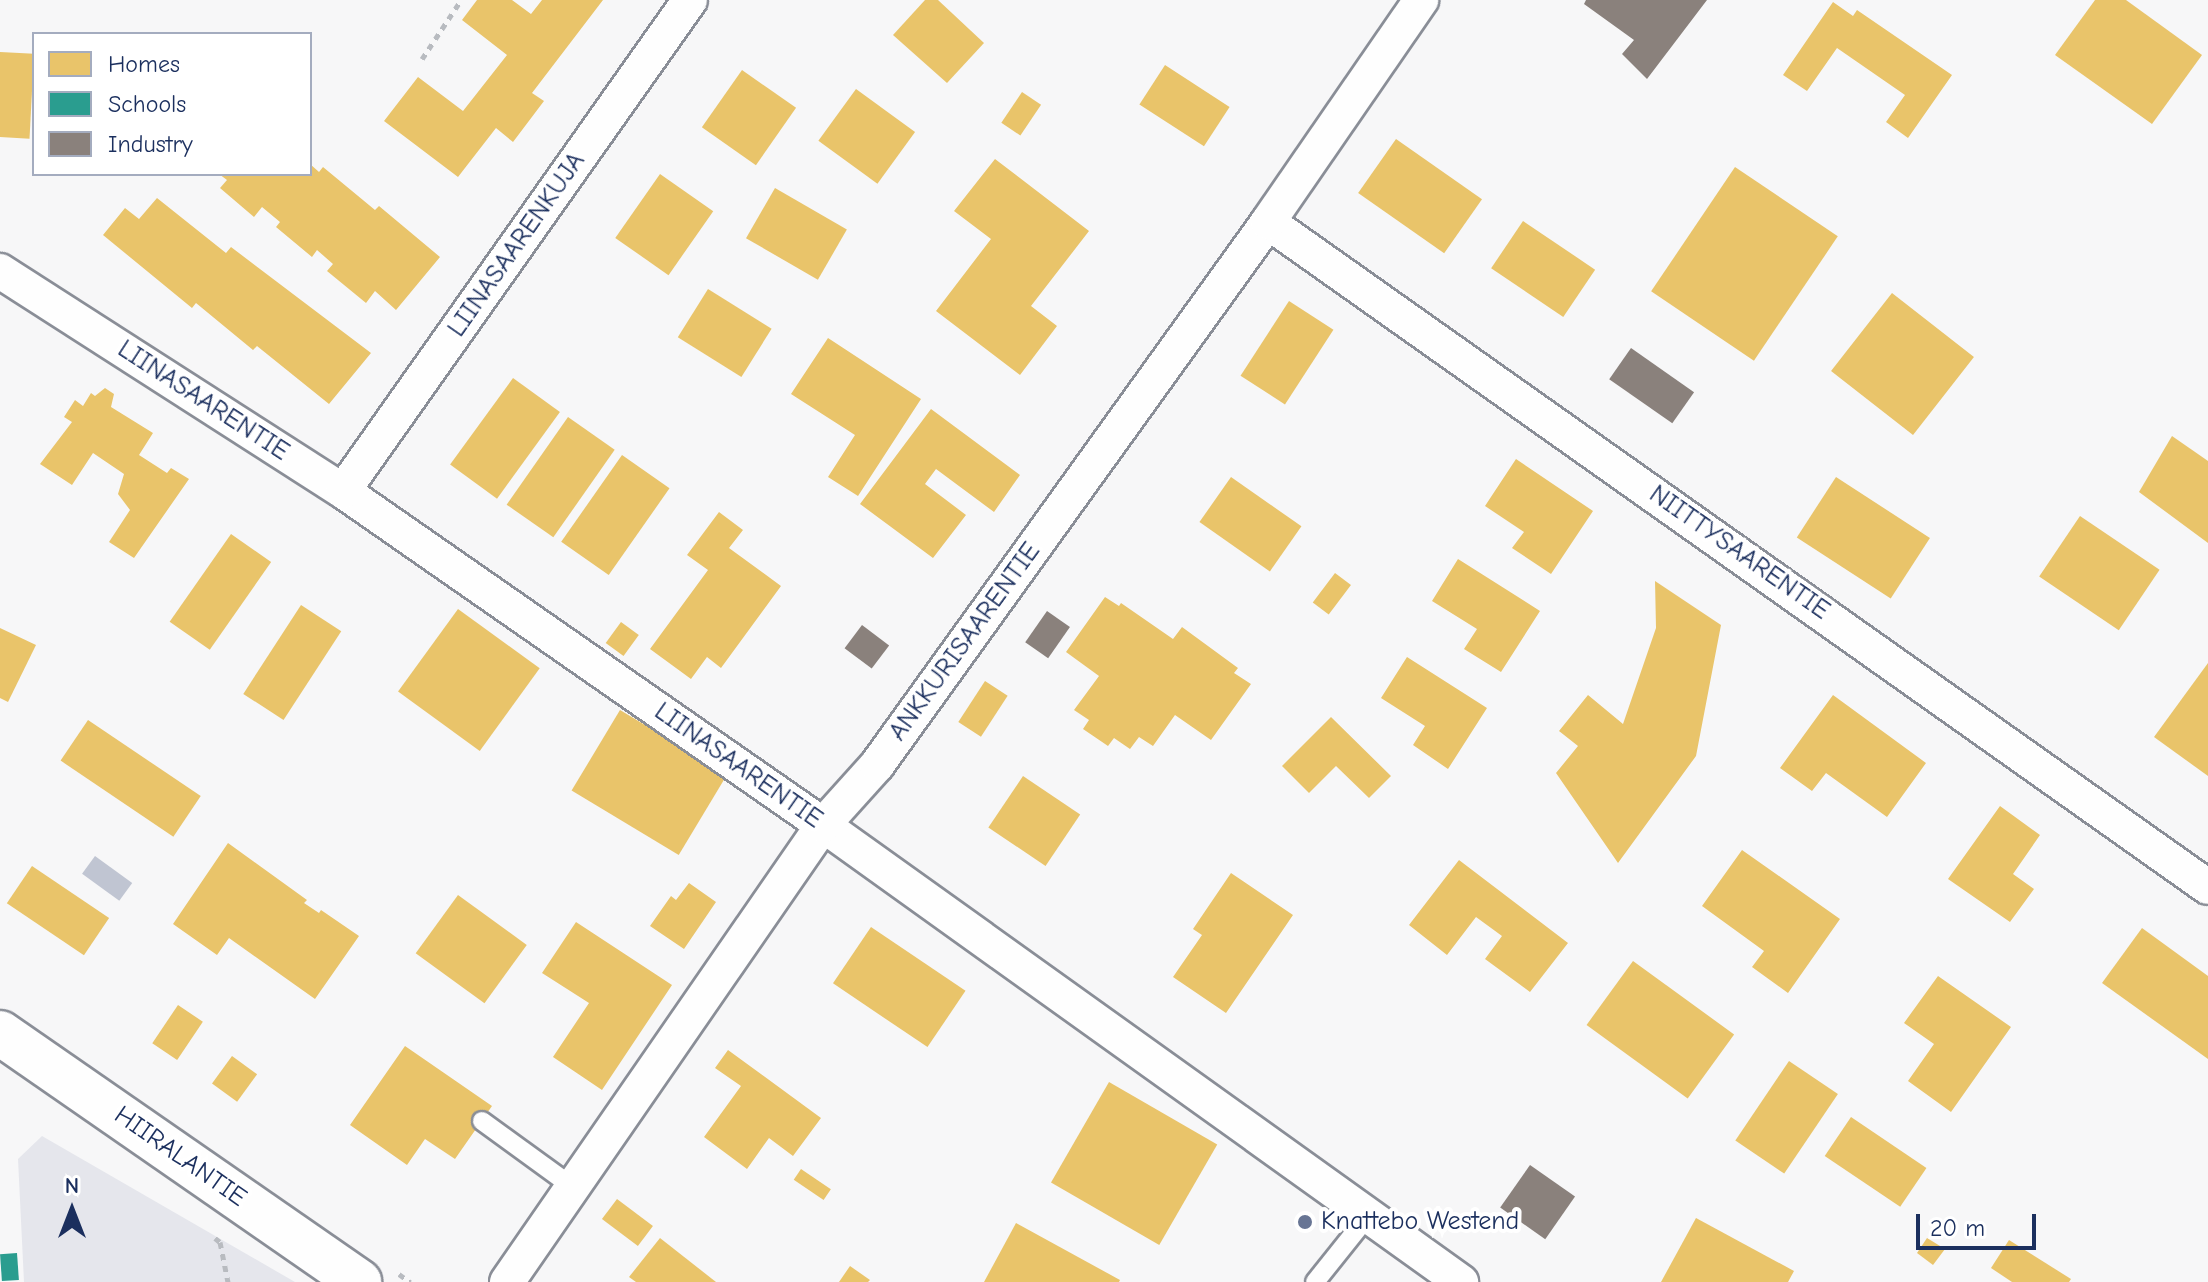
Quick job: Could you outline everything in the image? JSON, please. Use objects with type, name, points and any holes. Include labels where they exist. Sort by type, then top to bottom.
[{"type":"street","name":"LIINASAARENKUJA","points":[[343,491],[690,0]]},
{"type":"street","name":"ANKKURISAARENTIE","points":[[507,1282],[823,825],[877,765],[1268,222],[1421,0]]},
{"type":"street","name":"NIITTYSAARENTIE","points":[[1268,222],[2208,887]]},
{"type":"street","name":"LIINASAARENTIE","points":[[0,271],[343,491],[823,825],[1461,1282]]},
{"type":"street","name":"HIIRALANTIE","points":[[6,1046],[359,1282]]},
{"type":"lane","points":[[482,1121],[573,1187]]},
{"type":"lane","points":[[1315,1282],[1367,1217]]},
{"type":"path","points":[[422,59],[461,0]]},
{"type":"path","points":[[220,1242],[228,1282]]},
{"type":"shaded area","points":[[95,856],[132,883],[119,901],[82,874]]},
{"type":"shaded area","points":[[42,1136],[295,1282],[24,1282],[18,1159]]},
{"type":"building: Homes","points":[[477,0],[512,0],[531,14],[542,0],[603,0],[532,93],[544,101],[513,142],[496,128],[458,177],[384,121],[418,77],[463,111],[507,55],[462,20]]},
{"type":"building: Homes","points":[[925,0],[938,0],[984,43],[947,83],[893,35]]},
{"type":"building: Homes","points":[[2095,0],[2126,0],[2202,55],[2152,124],[2055,55]]},
{"type":"building: Homes","points":[[1833,2],[1853,16],[1857,10],[1952,75],[1908,138],[1886,122],[1905,95],[1837,48],[1807,91],[1783,75]]},
{"type":"building: Homes","points":[[0,52],[32,54],[30,139],[0,137]]},
{"type":"building: Homes","points":[[1165,65],[1230,107],[1204,146],[1139,104]]},
{"type":"building: Homes","points":[[742,70],[796,108],[756,165],[702,127]]},
{"type":"building: Homes","points":[[856,89],[915,132],[877,184],[818,141]]},
{"type":"building: Homes","points":[[1022,92],[1041,105],[1020,136],[1001,123]]},
{"type":"building: Homes","points":[[1396,139],[1482,199],[1444,253],[1358,193]]},
{"type":"building: Homes","points":[[995,159],[1089,231],[1031,306],[1057,326],[1020,375],[936,311],[991,239],[954,211]]},
{"type":"building: Homes","points":[[312,166],[319,172],[323,167],[375,210],[379,206],[440,257],[396,310],[375,291],[366,303],[327,271],[333,264],[317,250],[312,257],[276,227],[280,222],[262,207],[254,217],[220,188],[227,180],[222,176],[312,176]]},
{"type":"building: Homes","points":[[1735,167],[1838,236],[1754,361],[1651,291]]},
{"type":"building: Homes","points":[[660,174],[713,211],[669,275],[615,238]]},
{"type":"building: Homes","points":[[775,188],[847,230],[818,280],[746,238]]},
{"type":"building: Homes","points":[[157,198],[226,253],[231,247],[371,353],[329,404],[257,346],[253,350],[196,303],[192,308],[103,235],[125,208],[139,219]]},
{"type":"building: Homes","points":[[1523,221],[1595,270],[1563,317],[1491,268]]},
{"type":"building: Homes","points":[[708,289],[772,329],[741,377],[678,337]]},
{"type":"building: Homes","points":[[1892,293],[1974,357],[1913,435],[1831,371]]},
{"type":"building: Homes","points":[[1289,301],[1333,330],[1285,405],[1241,376]]},
{"type":"building: Homes","points":[[828,338],[921,399],[858,496],[828,477],[855,435],[791,394]]},
{"type":"building: Homes","points":[[513,378],[560,412],[497,499],[450,465]]},
{"type":"building: Homes","points":[[105,388],[114,394],[111,407],[153,433],[139,455],[167,473],[171,468],[189,479],[134,558],[109,542],[130,510],[118,494],[124,474],[93,453],[72,485],[40,464],[72,422],[64,417],[75,400],[83,406],[91,393],[95,396]]},
{"type":"building: Homes","points":[[931,409],[1020,475],[994,512],[936,469],[925,484],[966,515],[933,558],[860,504]]},
{"type":"building: Homes","points":[[568,417],[615,450],[553,537],[507,505]]},
{"type":"building: Homes","points":[[2172,436],[2208,461],[2208,543],[2139,492]]},
{"type":"building: Homes","points":[[622,455],[670,488],[609,575],[561,542]]},
{"type":"building: Homes","points":[[1516,459],[1593,511],[1551,574],[1512,548],[1524,532],[1485,506]]},
{"type":"building: Homes","points":[[1231,477],[1301,526],[1270,571],[1199,522]]},
{"type":"building: Homes","points":[[1836,477],[1930,538],[1891,598],[1797,537]]},
{"type":"building: Homes","points":[[719,512],[743,530],[729,548],[781,586],[721,668],[707,657],[691,679],[650,649],[708,570],[687,555]]},
{"type":"building: Homes","points":[[2080,516],[2160,570],[2119,630],[2039,577]]},
{"type":"building: Homes","points":[[231,534],[271,562],[210,650],[170,622]]},
{"type":"building: Homes","points":[[1458,559],[1540,611],[1501,672],[1464,649],[1477,629],[1432,601]]},
{"type":"building: Homes","points":[[1335,573],[1351,585],[1329,615],[1313,603]]},
{"type":"building: Homes","points":[[1655,581],[1721,625],[1696,756],[1618,863],[1556,773],[1578,746],[1559,731],[1588,695],[1623,724],[1656,628]]},
{"type":"building: Homes","points":[[1105,597],[1119,606],[1121,603],[1173,639],[1182,627],[1238,668],[1234,673],[1251,684],[1211,740],[1175,715],[1153,746],[1139,737],[1130,749],[1114,738],[1108,746],[1083,729],[1089,720],[1074,710],[1099,676],[1066,652]]},
{"type":"building: Homes","points":[[301,605],[341,631],[284,720],[243,694]]},
{"type":"building: Homes","points":[[458,609],[540,668],[480,751],[398,692]]},
{"type":"building: Homes","points":[[621,622],[639,635],[624,656],[606,643]]},
{"type":"building: Homes","points":[[0,628],[36,645],[8,702],[0,698]]},
{"type":"building: Homes","points":[[1407,657],[1487,708],[1448,769],[1413,745],[1425,726],[1381,698]]},
{"type":"building: Homes","points":[[2208,663],[2208,776],[2154,737]]},
{"type":"building: Homes","points":[[985,681],[1008,696],[981,737],[958,722]]},
{"type":"building: Homes","points":[[1833,695],[1926,763],[1887,817],[1826,773],[1812,791],[1780,768]]},
{"type":"building: Homes","points":[[620,710],[727,774],[679,855],[572,791]]},
{"type":"building: Homes","points":[[1331,717],[1391,776],[1369,798],[1336,766],[1309,793],[1282,766]]},
{"type":"building: Homes","points":[[88,720],[201,796],[173,837],[61,761]]},
{"type":"building: Homes","points":[[1023,776],[1080,815],[1046,866],[988,827]]},
{"type":"building: Homes","points":[[2000,806],[2040,835],[2013,874],[2034,889],[2010,922],[1948,879]]},
{"type":"building: Homes","points":[[228,843],[307,900],[304,903],[319,913],[321,910],[359,936],[315,999],[229,938],[217,955],[173,924]]},
{"type":"building: Homes","points":[[1742,850],[1840,919],[1788,993],[1752,967],[1764,951],[1702,906]]},
{"type":"building: Homes","points":[[1459,860],[1568,943],[1530,992],[1485,959],[1502,936],[1476,917],[1447,955],[1409,925]]},
{"type":"building: Homes","points":[[32,866],[109,918],[84,955],[7,903]]},
{"type":"building: Homes","points":[[1231,873],[1293,915],[1226,1013],[1173,977],[1202,935],[1193,929]]},
{"type":"building: Homes","points":[[689,883],[716,902],[684,949],[650,926],[671,896],[676,900]]},
{"type":"building: Homes","points":[[458,895],[527,945],[484,1003],[416,953]]},
{"type":"building: Homes","points":[[576,922],[672,985],[602,1090],[553,1057],[589,1003],[542,973]]},
{"type":"building: Homes","points":[[871,927],[966,991],[927,1047],[833,983]]},
{"type":"building: Homes","points":[[2142,928],[2208,976],[2208,1059],[2102,983]]},
{"type":"building: Homes","points":[[1633,961],[1734,1034],[1688,1098],[1587,1025]]},
{"type":"building: Homes","points":[[1938,976],[2011,1027],[1951,1112],[1908,1081],[1934,1044],[1904,1023]]},
{"type":"building: Homes","points":[[178,1005],[203,1022],[177,1060],[152,1043]]},
{"type":"building: Homes","points":[[405,1046],[492,1106],[455,1159],[425,1139],[407,1165],[350,1125]]},
{"type":"building: Homes","points":[[728,1050],[821,1118],[793,1156],[769,1138],[747,1169],[704,1137],[741,1086],[715,1068]]},
{"type":"building: Homes","points":[[232,1056],[257,1074],[237,1102],[212,1084]]},
{"type":"building: Homes","points":[[1789,1061],[1838,1094],[1784,1174],[1735,1141]]},
{"type":"building: Homes","points":[[1109,1082],[1217,1144],[1159,1245],[1051,1182]]},
{"type":"building: Homes","points":[[1851,1117],[1926,1168],[1900,1207],[1825,1156]]},
{"type":"building: Homes","points":[[801,1169],[831,1189],[824,1200],[794,1180]]},
{"type":"building: Homes","points":[[617,1199],[653,1226],[638,1246],[602,1219]]},
{"type":"building: Homes","points":[[1696,1218],[1794,1271],[1788,1282],[1661,1282]]},
{"type":"building: Homes","points":[[1016,1223],[1120,1280],[1119,1282],[984,1282]]},
{"type":"building: Homes","points":[[660,1238],[716,1282],[636,1282],[629,1277]]},
{"type":"building: Homes","points":[[1927,1238],[1945,1249],[1933,1265],[1917,1253]]},
{"type":"building: Homes","points":[[2009,1240],[2071,1279],[2069,1282],[2012,1282],[1991,1268]]},
{"type":"building: Homes","points":[[850,1266],[870,1280],[839,1282]]},
{"type":"building: Schools","points":[[17,1253],[19,1280],[2,1281],[0,1254]]},
{"type":"building: Industry","points":[[1586,0],[1707,0],[1647,79],[1622,54],[1634,40],[1584,4]]},
{"type":"building: Industry","points":[[1631,348],[1694,392],[1672,423],[1609,379]]},
{"type":"building: Industry","points":[[1047,611],[1070,627],[1048,658],[1025,642]]},
{"type":"building: Industry","points":[[862,625],[889,645],[872,669],[845,648]]},
{"type":"building: Industry","points":[[1530,1165],[1575,1197],[1545,1239],[1500,1208]]},
{"type":"place","name":"Knattebo Westend","points":[[1305,1222]]}]
